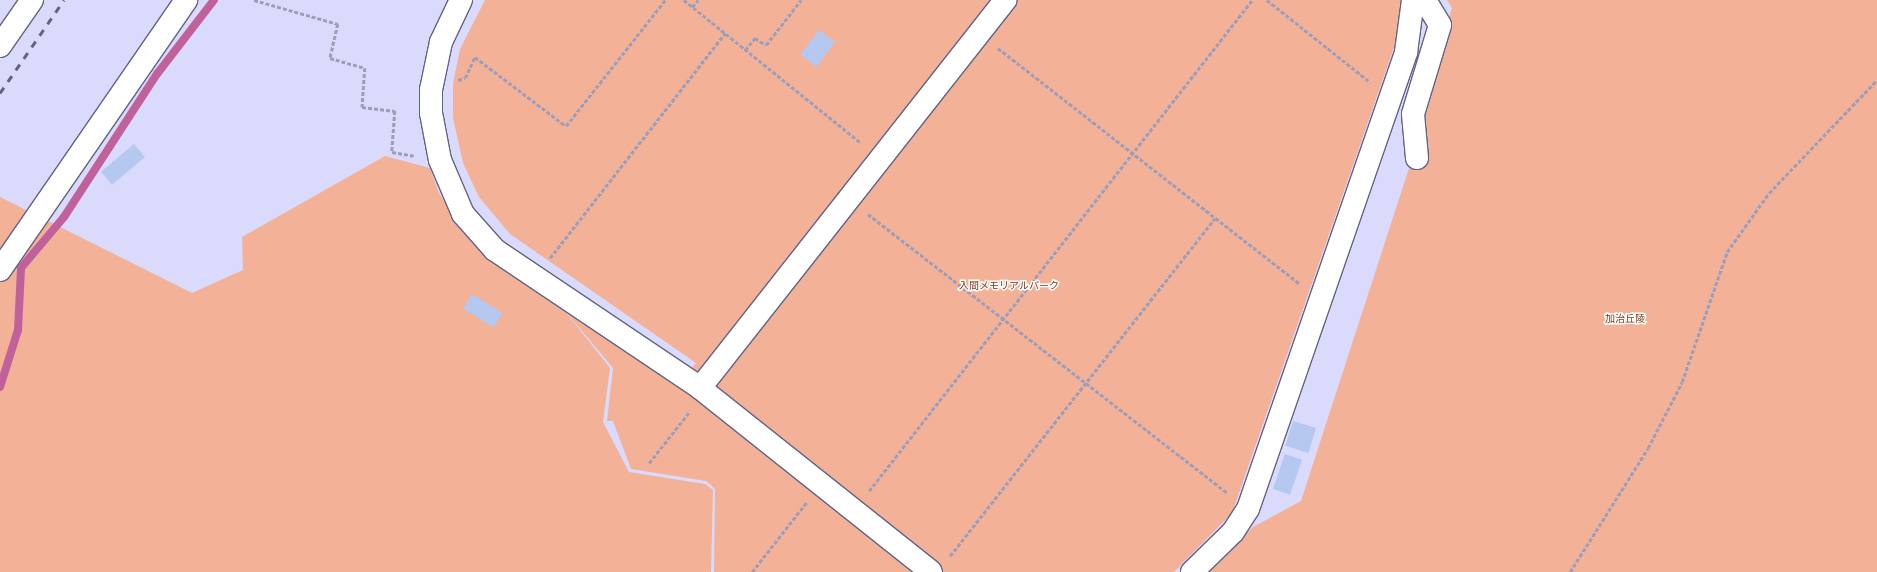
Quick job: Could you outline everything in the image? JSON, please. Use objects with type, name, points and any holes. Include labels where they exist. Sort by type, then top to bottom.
[{"type":"main road","points":[[0,46],[32,0]]},
{"type":"main road","points":[[0,270],[186,0]]},
{"type":"main road","points":[[461,0],[441,42],[431,90],[431,113],[440,160],[463,214],[495,250],[703,390],[854,510],[939,566]]},
{"type":"main road","points":[[703,390],[1005,0]]},
{"type":"main road","points":[[1192,572],[1233,532],[1248,509],[1391,98],[1406,52],[1414,0]]},
{"type":"main road","points":[[1417,158],[1413,114],[1440,25],[1425,0]]},
{"type":"path","points":[[254,0],[338,24],[330,58],[365,68],[362,107],[395,111],[392,152],[421,158]]},
{"type":"path","points":[[454,79],[464,78],[475,57],[566,126],[665,0]]},
{"type":"path","points":[[684,0],[882,160]]},
{"type":"path","points":[[692,7],[698,0]]},
{"type":"path","points":[[745,50],[756,38],[766,45],[801,0]]},
{"type":"path","points":[[854,510],[1004,320],[1252,0]]},
{"type":"path","points":[[1267,0],[1391,98]]},
{"type":"path","points":[[544,265],[725,33]]},
{"type":"path","points":[[978,33],[1321,300]]},
{"type":"path","points":[[1570,572],[1648,448],[1682,382],[1727,252],[1769,193],[1877,80]]},
{"type":"path","points":[[851,200],[1248,509]]},
{"type":"path","points":[[939,566],[1087,383],[1215,218]]},
{"type":"path","points":[[649,463],[703,390]]},
{"type":"path","points":[[752,572],[821,484]]},
{"type":"green space","name":"入間メモリアルパーク","points":[[485,0],[1415,0],[1407,10],[1232,513],[1174,572],[714,572],[715,489],[706,481],[631,469],[613,421],[607,421],[613,368],[566,312],[677,386],[696,363],[510,234],[479,197],[463,163],[453,118],[453,84],[460,49]]},
{"type":"green space","name":"加治丘陵","points":[[1447,0],[1877,0],[1877,572],[1208,572],[1253,527],[1301,501],[1410,165],[1419,114],[1452,8]]},
{"type":"green space","points":[[385,156],[430,168],[439,193],[463,231],[488,258],[564,310],[610,368],[603,422],[629,472],[705,484],[713,490],[711,572],[0,572],[0,197],[192,293],[243,270],[242,237]]},
{"type":"building","points":[[819,30],[835,42],[816,67],[800,55]]},
{"type":"building","points":[[134,144],[145,157],[112,185],[101,172]]},
{"type":"building","points":[[472,294],[503,313],[494,327],[463,308]]},
{"type":"building","points":[[1293,421],[1316,428],[1308,453],[1285,446]]},
{"type":"building","points":[[1285,454],[1302,460],[1290,495],[1273,489]]},
{"type":"waterway","points":[[0,387],[18,330],[21,268],[64,217],[157,74],[214,0]]},
{"type":"railway","points":[[0,93],[64,0]]}]
